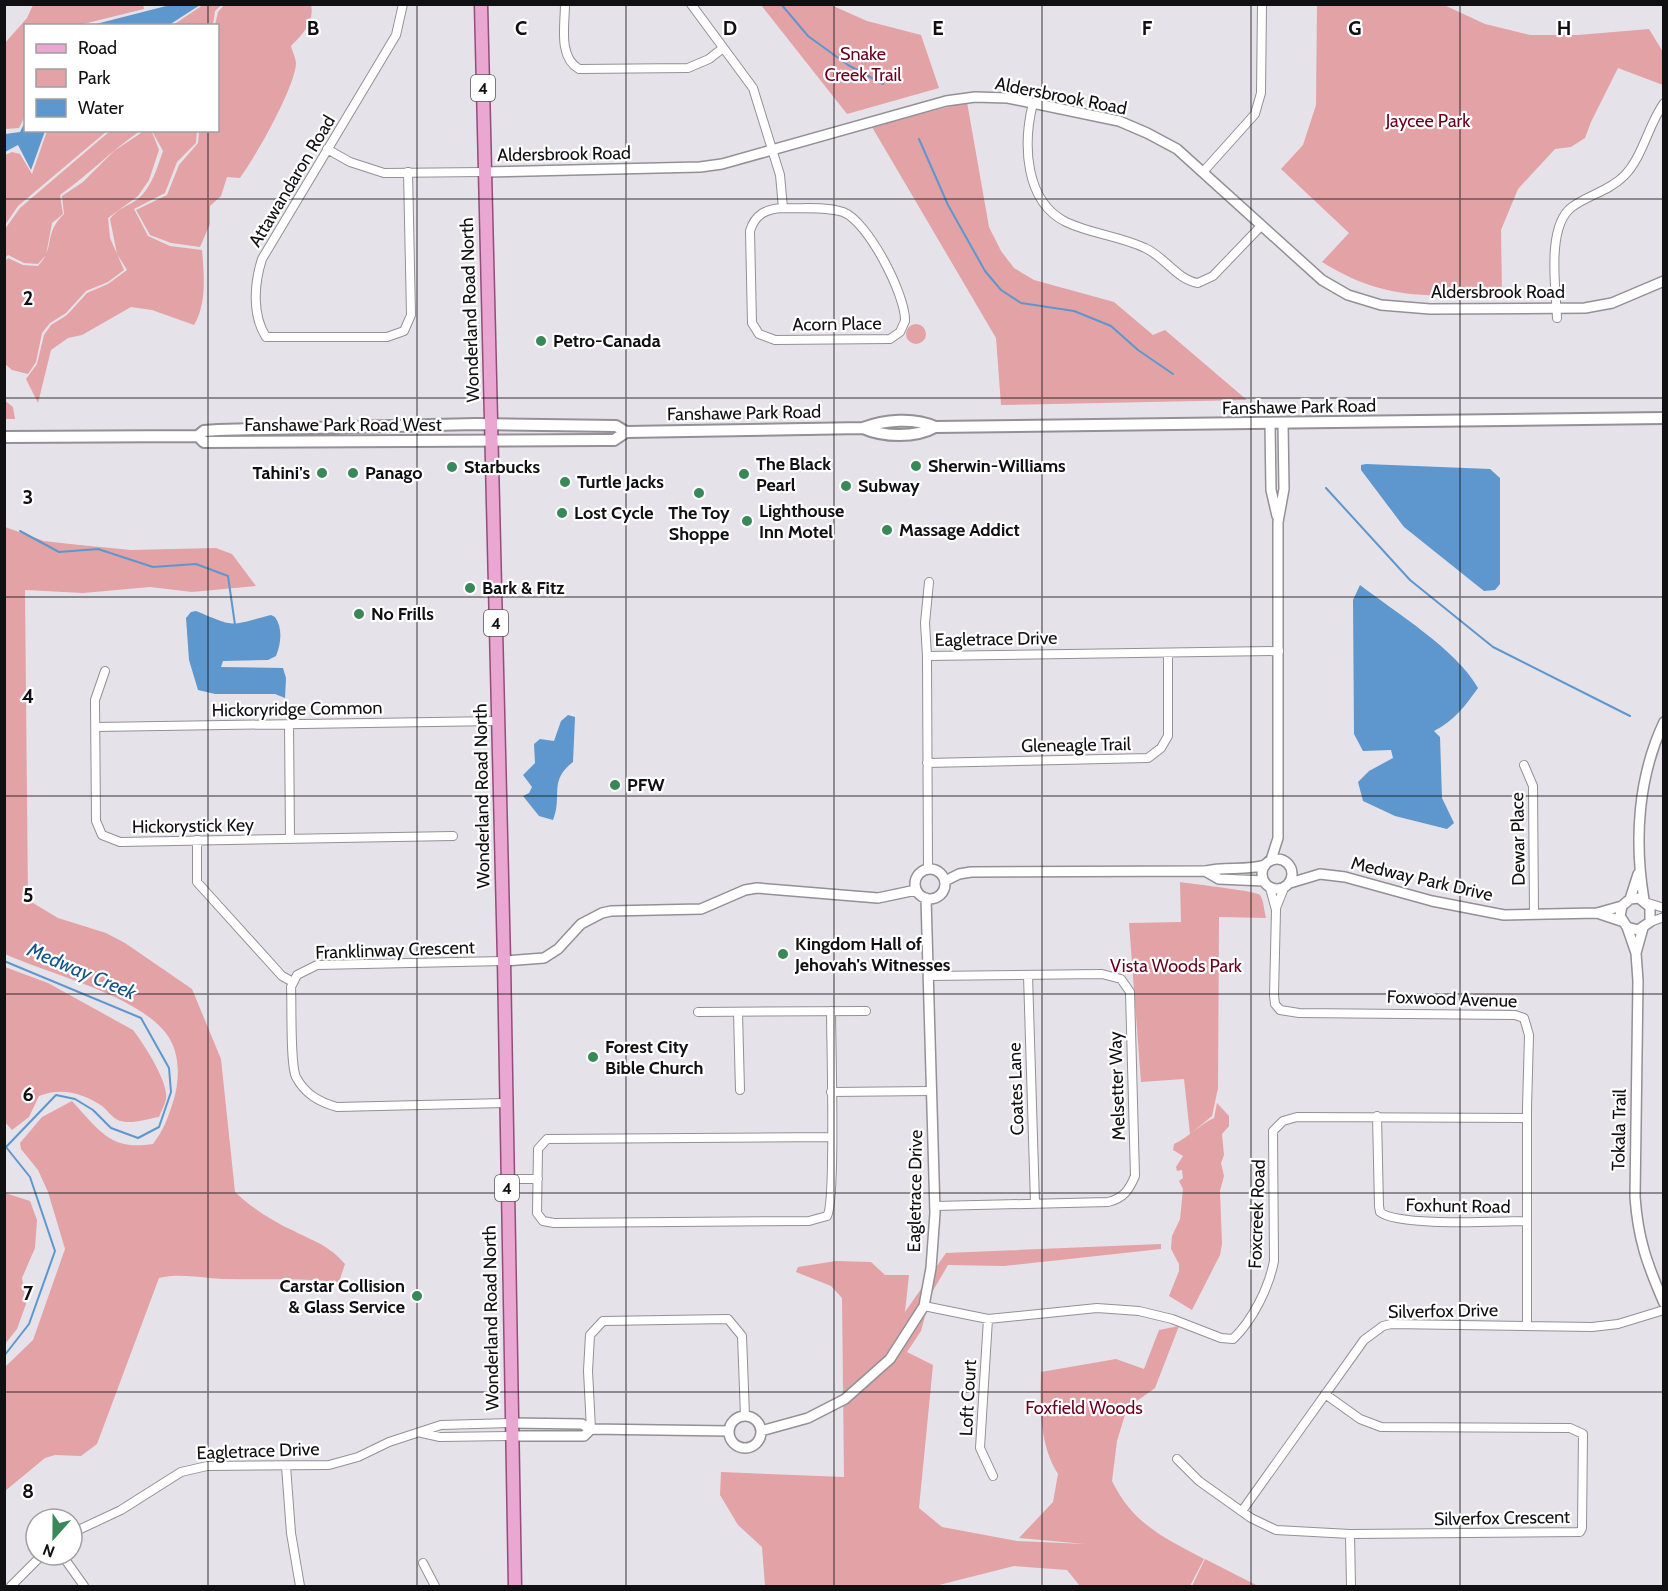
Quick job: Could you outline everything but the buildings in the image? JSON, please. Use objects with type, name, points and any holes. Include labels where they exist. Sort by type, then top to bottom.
[{"type":"main road","name":"Wonderland Road North","points":[[482,4],[484,172],[504,962],[510,1423],[515,1587]]},
{"type":"main road","name":"Fanshawe Park Road","points":[[490,425],[616,426],[626,432],[863,428],[877,434],[924,433],[935,427],[1664,418]]},
{"type":"main road","name":"Fanshawe Park Road West","points":[[4,437],[198,436],[204,431],[229,430],[490,425]]},
{"type":"main road","name":"Fanshawe Park Road","points":[[491,441],[614,440],[626,432]]},
{"type":"main road","name":"Fanshawe Park Road West","points":[[198,436],[204,442],[491,441]]},
{"type":"street","name":"Attawandaron Road","points":[[403,4],[396,35],[262,260],[256,280],[258,320],[266,337],[387,337],[404,331],[411,315],[408,172]]},
{"type":"street","points":[[565,4],[566,53],[572,64],[579,69],[688,69],[709,59],[723,48]]},
{"type":"street","points":[[691,4],[753,88],[780,175],[783,208]]},
{"type":"street","points":[[1203,172],[1255,114],[1261,93],[1262,4]]},
{"type":"street","name":"Aldersbrook Road","points":[[327,149],[369,170],[408,172],[700,167],[773,150],[946,101],[991,97],[1033,103],[1119,121],[1177,149],[1322,280],[1348,295],[1381,305],[1430,309],[1585,308],[1612,303],[1664,280]]},
{"type":"street","points":[[1033,103],[1027,136],[1030,173],[1043,201],[1064,221],[1147,248],[1186,279],[1198,283],[1213,276],[1261,226]]},
{"type":"street","points":[[1557,318],[1555,237],[1562,218],[1572,207],[1611,187],[1625,175],[1664,103]]},
{"type":"street","name":"Acorn Place","points":[[783,208],[833,210],[854,219],[901,292],[905,315],[900,332],[890,339],[844,340],[775,340],[759,334],[752,323],[750,231],[752,222],[760,214],[772,209],[783,208]]},
{"type":"street","points":[[1270,423],[1271,490],[1278,522]]},
{"type":"street","points":[[1205,871],[1219,879],[1287,886],[1293,875],[1278,838],[1278,522],[1284,489],[1283,423]]},
{"type":"street","points":[[927,656],[925,623],[929,582]]},
{"type":"street","name":"Eagletrace Drive","points":[[928,869],[927,656],[1279,651]]},
{"type":"street","name":"Gleneagle Trail","points":[[927,763],[1148,758],[1161,748],[1168,736],[1168,653]]},
{"type":"street","name":"Hickorystick Key","points":[[105,670],[96,694],[96,821],[102,835],[120,842],[453,836]]},
{"type":"street","name":"Hickoryridge Common","points":[[96,727],[498,721]]},
{"type":"street","points":[[1646,925],[1652,912],[1646,902],[1639,872],[1640,804],[1651,754],[1664,722]]},
{"type":"street","points":[[289,724],[290,839]]},
{"type":"street","name":"Dewar Place","points":[[1524,765],[1533,786],[1534,914]]},
{"type":"street","points":[[1267,884],[1262,873],[1278,838]]},
{"type":"street","points":[[197,840],[197,882],[282,976],[292,982],[295,1075],[306,1091],[322,1103],[337,1107],[505,1103]]},
{"type":"street","points":[[945,881],[959,874],[971,872],[1205,871],[1219,867],[1255,868],[1268,862],[1288,864]]},
{"type":"street","name":"Medway Park Drive","points":[[1288,864],[1312,876],[1345,878],[1486,913],[1597,913],[1622,906]]},
{"type":"street","points":[[928,869],[939,872],[945,881],[942,893],[937,897],[926,898],[916,890],[918,874],[928,869]]},
{"type":"street","points":[[1639,872],[1630,899],[1622,906],[1624,924],[1646,925],[1664,917]]},
{"type":"street","name":"Medway Park Drive","points":[[1287,886],[1312,876]]},
{"type":"street","name":"Foxwood Avenue","points":[[1267,884],[1276,910],[1274,995],[1275,1004],[1280,1010],[1299,1013],[1515,1015],[1524,1018],[1530,1035],[1527,1118],[1527,1325]]},
{"type":"street","name":"Foxwood Avenue","points":[[1276,910],[1287,886]]},
{"type":"street","points":[[504,962],[543,958],[558,949],[581,924],[612,911],[701,909],[745,890],[757,888],[878,898],[916,890]]},
{"type":"street","name":"Eagletrace Drive","points":[[761,1431],[808,1418],[845,1399],[890,1359],[924,1306],[931,1268],[935,1206],[926,898]]},
{"type":"street","points":[[1630,899],[1664,908]]},
{"type":"street","name":"Medway Park Drive","points":[[1597,913],[1624,924]]},
{"type":"street","name":"Tokala Trail","points":[[1624,924],[1636,952]]},
{"type":"street","name":"Tokala Trail","points":[[1646,925],[1636,952],[1636,1219],[1642,1250],[1664,1303]]},
{"type":"street","name":"Franklinway Crescent","points":[[292,982],[304,969],[317,965],[504,962]]},
{"type":"street","name":"Melsetter Way","points":[[928,976],[1102,974],[1121,979],[1130,992],[1135,1176],[1131,1186],[1121,1198],[1108,1202],[935,1206]]},
{"type":"street","name":"Coates Lane","points":[[1028,975],[1035,1203]]},
{"type":"street","points":[[831,1011],[831,1092],[832,1137],[832,1204],[827,1216],[817,1220],[554,1223],[543,1221],[537,1212],[538,1149],[547,1139],[832,1137]]},
{"type":"street","points":[[698,1012],[866,1011]]},
{"type":"street","points":[[738,1012],[740,1090]]},
{"type":"street","points":[[831,1092],[932,1091]]},
{"type":"street","name":"Foxcreek Road","points":[[924,1306],[988,1319],[1054,1311],[1111,1309],[1139,1311],[1172,1319],[1221,1338],[1233,1339],[1242,1329],[1266,1288],[1274,1261],[1273,1131],[1283,1121],[1297,1117],[1377,1116],[1527,1118]]},
{"type":"street","name":"Foxhunt Road","points":[[1377,1116],[1379,1206],[1380,1212],[1386,1218],[1420,1221],[1527,1221]]},
{"type":"street","points":[[507,1179],[538,1179]]},
{"type":"street","name":"Silverfox Drive","points":[[1242,1511],[1364,1340],[1383,1326],[1391,1324],[1607,1326],[1664,1310]]},
{"type":"street","points":[[591,1429],[588,1371],[590,1335],[603,1321],[728,1319],[742,1336],[745,1416]]},
{"type":"street","name":"Loft Court","points":[[988,1319],[980,1448],[993,1476]]},
{"type":"street","name":"Silverfox Crescent","points":[[1177,1459],[1199,1481],[1242,1511],[1276,1530],[1350,1534],[1580,1532],[1584,1524],[1583,1434],[1570,1428],[1381,1427],[1359,1419],[1325,1394]]},
{"type":"street","points":[[745,1416],[757,1421],[761,1431],[754,1444],[745,1448],[732,1441],[729,1431],[732,1421],[745,1416]]},
{"type":"street","name":"Eagletrace Drive","points":[[84,1527],[121,1510],[181,1472],[207,1466],[286,1466],[339,1462],[358,1457],[388,1442],[441,1425],[582,1424],[591,1429],[729,1431]]},
{"type":"street","name":"Eagletrace Drive","points":[[420,1433],[440,1437],[584,1436],[591,1429]]},
{"type":"street","points":[[286,1466],[291,1533],[300,1587]]},
{"type":"street","points":[[1350,1534],[1351,1587]]},
{"type":"street","points":[[423,1563],[435,1587]]},
{"type":"street","points":[[11,1587],[30,1567]]},
{"type":"street","points":[[70,1567],[84,1587]]},
{"type":"green space","points":[[143,4],[144,9],[83,24],[24,24],[24,118],[19,128],[5,129],[5,43],[27,18],[33,5]]},
{"type":"green space","points":[[203,5],[221,5],[215,11],[213,24],[174,24]]},
{"type":"green space","points":[[224,5],[311,5],[312,11],[307,28],[291,46],[296,64],[282,105],[240,178],[227,177],[221,196],[210,206],[210,224],[200,247],[171,243],[150,235],[136,210],[167,195],[179,165],[198,143],[199,132],[219,132],[219,24],[215,24],[218,12]]},
{"type":"green space","name":"Snake Creek Trail","points":[[761,5],[831,5],[867,21],[921,35],[939,88],[847,114]]},
{"type":"green space","name":"Jaycee Park","points":[[1317,5],[1444,5],[1485,24],[1530,35],[1578,35],[1649,29],[1663,52],[1663,85],[1618,68],[1585,138],[1571,147],[1555,149],[1518,189],[1501,230],[1502,294],[1430,295],[1388,290],[1345,275],[1322,262],[1349,233],[1281,169],[1303,145],[1316,105]]},
{"type":"green space","points":[[967,102],[989,227],[1001,251],[1014,268],[1034,280],[1114,302],[1153,335],[1165,330],[1247,400],[1001,405],[996,338],[872,127]]},
{"type":"green space","points":[[47,132],[106,132],[18,206],[5,225],[5,155],[12,152],[20,154],[32,174]]},
{"type":"green space","points":[[109,132],[139,132],[60,195],[63,214],[52,223],[46,255],[38,264],[24,263],[8,255],[5,258],[5,229],[20,208]]},
{"type":"green space","points":[[142,132],[152,132],[159,150],[149,180],[138,196],[108,218],[110,238],[124,270],[108,282],[86,291],[66,313],[50,323],[42,333],[36,362],[28,374],[12,370],[5,364],[5,261],[8,258],[23,265],[38,266],[47,253],[54,228],[64,214],[62,196],[83,182],[114,151]]},
{"type":"green space","points":[[153,132],[197,132],[196,143],[177,162],[165,193],[134,209],[148,236],[170,246],[202,250],[204,289],[198,317],[194,325],[152,310],[131,307],[82,335],[68,338],[51,350],[38,403],[26,379],[37,364],[44,335],[51,325],[67,315],[87,293],[108,284],[127,270],[117,254],[110,219],[119,210],[138,199],[147,189],[163,151]]},
{"type":"green space","points":[[916,324],[923,327],[926,334],[923,341],[916,344],[909,341],[906,334],[909,327]]},
{"type":"green space","points":[[4,400],[13,407],[15,419],[5,419]]},
{"type":"green space","points":[[5,527],[44,541],[70,544],[131,550],[216,548],[232,554],[256,586],[192,592],[150,587],[83,593],[25,590],[28,900],[58,918],[106,933],[125,943],[192,989],[221,1059],[235,1192],[248,1204],[271,1219],[327,1248],[345,1264],[339,1282],[183,1276],[159,1278],[97,1444],[81,1456],[55,1455],[45,1458],[5,1491],[5,1367],[33,1340],[65,1249],[48,1192],[38,1170],[21,1149],[20,1143],[42,1117],[72,1101],[106,1136],[126,1144],[153,1144],[169,1113],[175,1094],[178,1066],[174,1048],[165,1032],[133,1007],[113,996],[5,954]]},
{"type":"green space","name":"Vista Woods Park","points":[[1180,882],[1256,893],[1261,897],[1266,918],[1219,917],[1218,1088],[1212,1116],[1190,1134],[1184,1079],[1141,1082],[1129,923],[1181,922]]},
{"type":"green space","points":[[5,967],[48,983],[133,1030],[164,1083],[166,1099],[159,1117],[121,1121],[88,1098],[72,1093],[55,1092],[39,1096],[29,1117],[12,1130],[4,1121]]},
{"type":"green space","points":[[1217,1103],[1229,1116],[1229,1126],[1222,1134],[1224,1155],[1221,1163],[1224,1176],[1220,1191],[1222,1244],[1220,1255],[1192,1310],[1169,1296],[1179,1271],[1179,1264],[1171,1249],[1172,1236],[1180,1219],[1183,1189],[1179,1181],[1183,1178],[1182,1170],[1177,1171],[1176,1167],[1183,1156],[1173,1150],[1174,1144],[1214,1118]]},
{"type":"green space","points":[[5,1193],[30,1201],[37,1220],[35,1248],[22,1278],[26,1304],[17,1329],[5,1344]]},
{"type":"green space","name":"Foxfield Woods","points":[[1161,1244],[1161,1249],[1004,1266],[948,1265],[931,1294],[921,1331],[907,1352],[933,1365],[919,1508],[942,1527],[1017,1541],[1085,1544],[1019,1538],[1053,1502],[1058,1474],[1044,1438],[1041,1372],[1116,1359],[1144,1369],[1159,1330],[1179,1326],[1155,1388],[1127,1408],[1117,1441],[1112,1481],[1120,1496],[1140,1519],[1162,1536],[1204,1559],[1190,1586],[1080,1586],[1067,1570],[1014,1566],[935,1586],[765,1586],[762,1547],[738,1525],[720,1495],[721,1472],[844,1477],[842,1298],[831,1286],[796,1272],[798,1267],[836,1261],[871,1262],[885,1275],[909,1275],[905,1312],[946,1253]]},
{"type":"green space","points":[[1205,1559],[1258,1586],[1192,1586]]},
{"type":"water","points":[[174,4],[200,5],[171,24],[96,24]]},
{"type":"water","points":[[24,124],[24,132],[45,132],[31,170],[18,145],[5,152],[5,134],[20,132]]},
{"type":"water","points":[[1361,465],[1490,469],[1500,478],[1500,584],[1495,590],[1484,591],[1404,527],[1361,470]]},
{"type":"water","points":[[1360,585],[1441,646],[1456,660],[1478,688],[1453,718],[1434,731],[1440,737],[1442,798],[1454,823],[1447,829],[1395,816],[1363,801],[1358,782],[1369,771],[1393,758],[1391,750],[1363,751],[1354,734],[1353,600]]},
{"type":"water","points":[[196,611],[233,624],[271,615],[275,617],[278,621],[280,636],[276,656],[268,660],[223,661],[221,667],[283,668],[286,678],[285,698],[275,694],[215,694],[198,690],[189,660],[186,618],[191,612]]},
{"type":"water","points":[[568,715],[575,717],[573,762],[565,769],[558,782],[556,811],[553,820],[539,816],[523,796],[529,793],[532,787],[523,775],[535,763],[534,744],[540,739],[554,741],[561,721]]},
{"type":"waterway","points":[[781,4],[808,36],[848,65],[883,84]]},
{"type":"waterway","points":[[919,139],[948,205],[985,271],[1001,290],[1021,303],[1074,311],[1111,326],[1138,350],[1173,374]]},
{"type":"waterway","points":[[1326,488],[1410,580],[1493,647],[1630,716]]},
{"type":"waterway","points":[[20,531],[59,552],[98,549],[153,567],[196,564],[228,576],[235,625]]},
{"type":"waterway","name":"Medway Creek","points":[[4,961],[141,1018],[169,1068],[171,1092],[159,1127],[138,1138],[111,1128],[93,1110],[75,1099],[56,1095],[6,1147],[30,1177],[55,1251],[29,1324],[4,1356]]},
{"type":"place","name":"Petro-Canada","points":[[541,341]]},
{"type":"place","name":"Sherwin-Williams","points":[[916,466]]},
{"type":"place","name":"Starbucks","points":[[452,467]]},
{"type":"place","name":"Tahini's","points":[[322,473]]},
{"type":"place","name":"Panago","points":[[353,473]]},
{"type":"place","name":"The Black Pearl","points":[[744,474]]},
{"type":"place","name":"Turtle Jacks","points":[[565,482]]},
{"type":"place","name":"Subway","points":[[846,486]]},
{"type":"place","name":"The Toy Shoppe","points":[[699,493]]},
{"type":"place","name":"Lost Cycle","points":[[562,513]]},
{"type":"place","name":"Lighthouse Inn Motel","points":[[747,521]]},
{"type":"place","name":"Massage Addict","points":[[887,530]]},
{"type":"place","name":"Bark & Fitz","points":[[470,588]]},
{"type":"place","name":"No Frills","points":[[359,614]]},
{"type":"place","name":"PFW","points":[[615,785]]},
{"type":"place","name":"Kingdom Hall of Jehovah's Witnesses","points":[[783,954]]},
{"type":"place","name":"Forest City Bible Church","points":[[593,1057]]},
{"type":"place","name":"Carstar Collision & Glass Service","points":[[417,1296]]}]
